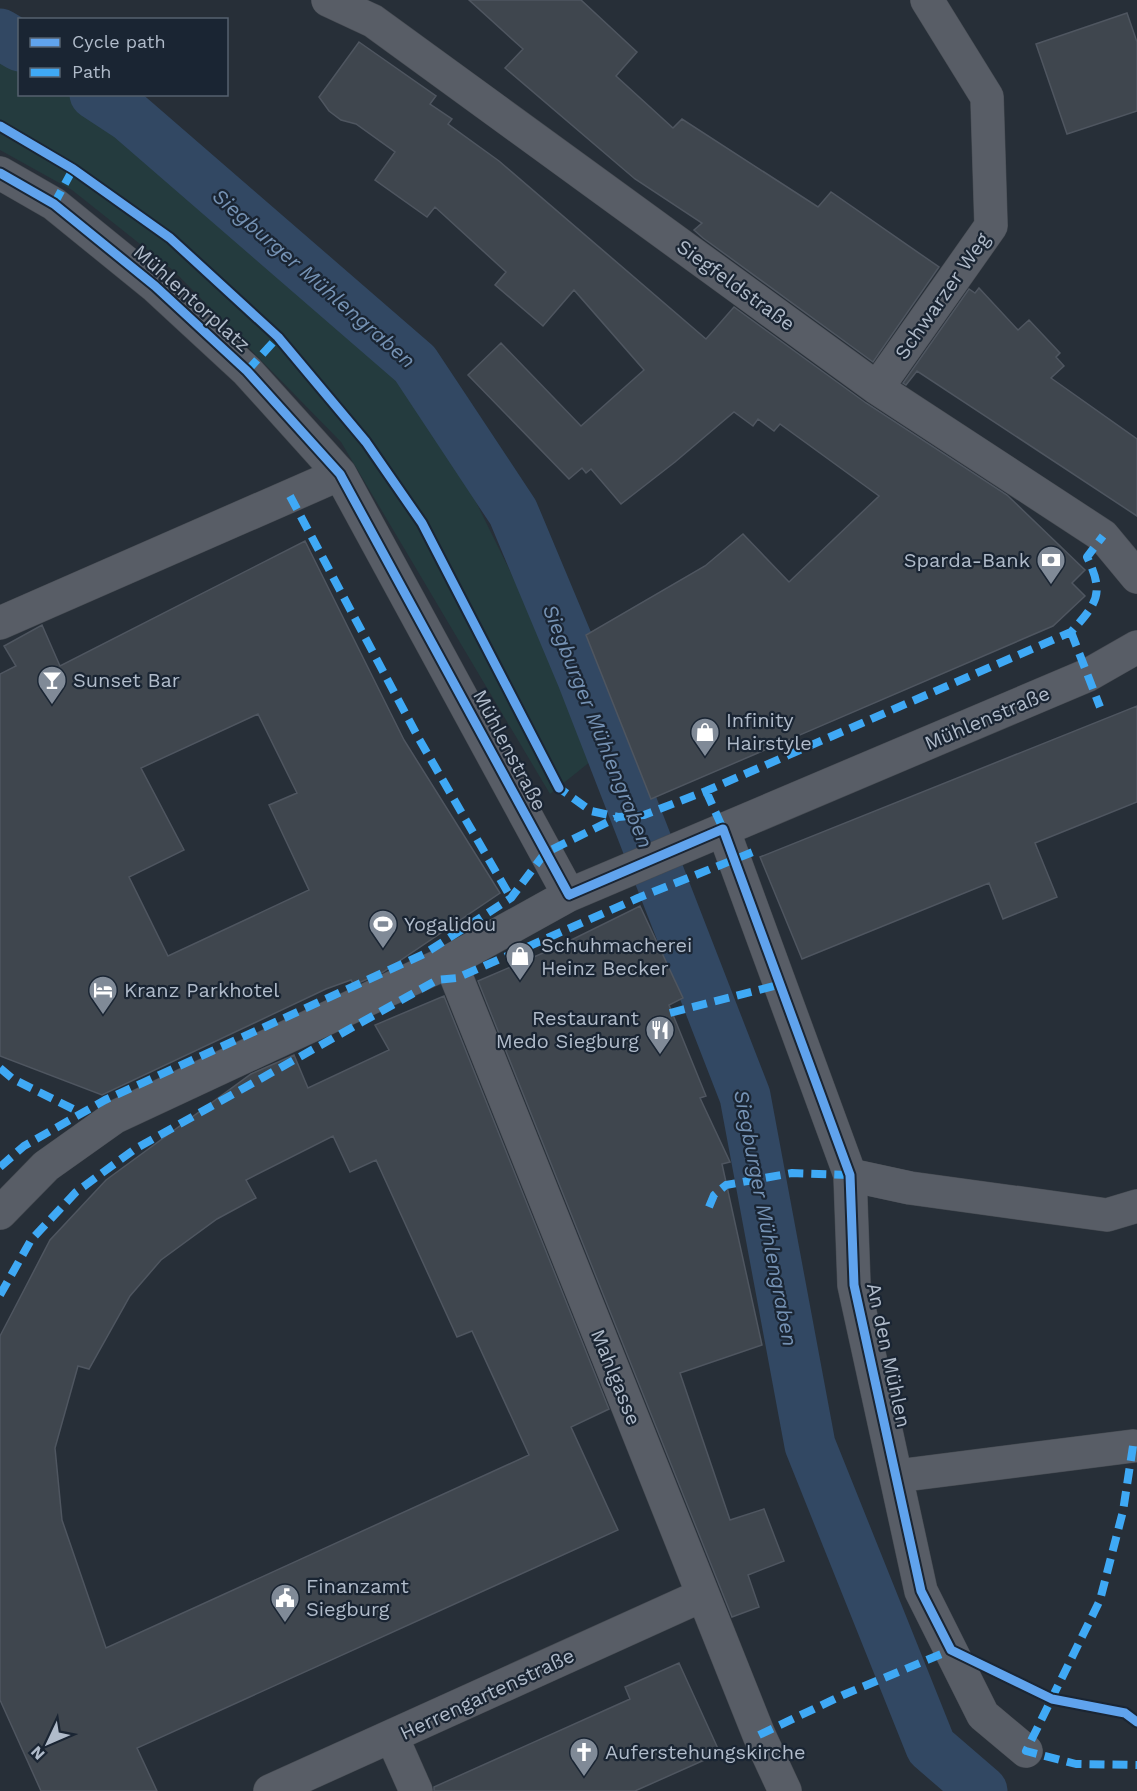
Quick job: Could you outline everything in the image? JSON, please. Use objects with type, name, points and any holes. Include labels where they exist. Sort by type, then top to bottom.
[{"type":"street","name":"Siegfeldstraße","points":[[328,0],[373,21],[877,388],[1103,536],[1137,577]]},
{"type":"street","name":"Schwarzer Weg","points":[[877,388],[991,226],[987,97],[927,0]]},
{"type":"street","name":"Mühlentorplatz","points":[[0,173],[54,204],[155,286],[247,371],[340,474]]},
{"type":"street","points":[[0,623],[340,474]]},
{"type":"street","name":"Mühlenstraße","points":[[340,474],[569,895]]},
{"type":"street","name":"Mühlenstraße","points":[[0,1213],[46,1166],[115,1117],[450,960],[569,895],[1088,675],[1137,647]]},
{"type":"street","name":"An den Mühlen","points":[[723,829],[850,1175],[854,1284],[921,1591],[983,1715],[1026,1751]]},
{"type":"street","name":"Mahlgasse","points":[[450,960],[759,1735],[785,1791]]},
{"type":"street","points":[[850,1175],[910,1188],[1107,1215],[1137,1206]]},
{"type":"street","points":[[897,1476],[1132,1446]]},
{"type":"street","name":"Herrengartenstraße","points":[[270,1791],[703,1595]]},
{"type":"street","points":[[392,1737],[416,1791]]},
{"type":"green space","points":[[0,48],[18,60],[18,96],[69,96],[116,128],[412,372],[570,693],[591,761],[550,794],[341,442],[174,271],[72,190],[0,150]]},
{"type":"building","points":[[469,0],[581,0],[637,52],[616,76],[673,128],[682,119],[818,207],[831,192],[939,267],[873,362],[703,238],[694,230],[702,223],[635,179],[505,68],[523,49]]},
{"type":"building","points":[[1127,13],[1137,42],[1137,111],[1067,134],[1036,44]]},
{"type":"building","points":[[359,42],[436,96],[430,104],[452,119],[448,124],[499,161],[706,339],[734,307],[866,403],[1007,495],[1085,570],[1072,583],[1085,596],[1053,626],[651,799],[586,635],[705,566],[743,534],[789,582],[879,496],[780,424],[774,431],[758,419],[753,426],[734,412],[621,504],[591,469],[586,473],[582,468],[569,479],[468,375],[501,343],[581,426],[644,370],[574,290],[543,326],[495,285],[506,272],[435,207],[427,217],[375,180],[395,152],[356,124],[341,120],[329,111],[319,97]]},
{"type":"building","points":[[979,288],[1018,330],[1029,320],[1060,353],[1056,357],[1064,366],[1051,378],[1137,439],[1137,516],[917,371],[906,385],[903,383],[969,289],[975,293]]},
{"type":"building","points":[[305,541],[404,740],[500,893],[383,972],[354,985],[351,980],[326,989],[102,1095],[0,1056],[0,674],[16,666],[4,646],[42,625],[60,666]],"holes":[[[258,714],[297,793],[269,805],[309,890],[168,956],[129,877],[184,850],[141,768]]]},
{"type":"building","points":[[1137,706],[1137,802],[1035,843],[1057,897],[1003,919],[989,883],[802,959],[760,857]]},
{"type":"building","points":[[640,906],[683,998],[669,1005],[706,1096],[700,1098],[730,1162],[722,1164],[762,1345],[680,1373],[730,1520],[764,1509],[784,1561],[748,1575],[759,1607],[732,1617],[478,981],[557,947]]},
{"type":"building","points":[[444,996],[609,1409],[571,1427],[618,1530],[137,1748],[157,1791],[41,1791],[0,1700],[0,1336],[50,1240],[106,1180],[251,1074],[294,1055],[308,1088],[389,1050],[375,1025]],"holes":[[[333,1136],[350,1172],[376,1160],[457,1337],[472,1331],[529,1455],[106,1648],[62,1520],[55,1448],[78,1366],[89,1369],[130,1296],[161,1260],[217,1219],[256,1198],[246,1180]]]},
{"type":"building","points":[[679,1663],[720,1753],[635,1791],[434,1791],[434,1787],[630,1699],[625,1687]]},
{"type":"waterway","name":"Siegburger Mühlengraben","points":[[0,34],[18,45]]},
{"type":"waterway","name":"Siegburger Mühlengraben","points":[[98,96],[130,117],[415,364],[513,512],[583,679],[745,1096],[810,1445],[931,1747],[982,1791]]},
{"type":"marked path","points":[[54,204],[73,169]]},
{"type":"marked path","points":[[247,371],[278,337]]},
{"type":"marked path","points":[[290,496],[419,739],[511,898]]},
{"type":"marked path","points":[[557,783],[559,788],[591,811],[618,817],[644,815],[706,791],[1071,632],[1096,598],[1096,580],[1087,557],[1103,536]]},
{"type":"marked path","points":[[1071,632],[1100,707]]},
{"type":"marked path","points":[[706,791],[723,829]]},
{"type":"marked path","points":[[0,1167],[24,1146],[105,1100],[424,954],[511,898],[545,853],[618,817]]},
{"type":"marked path","points":[[0,1295],[31,1240],[76,1192],[135,1149],[437,980],[457,978],[638,898],[753,852]]},
{"type":"marked path","points":[[670,1013],[782,984]]},
{"type":"marked path","points":[[0,1068],[13,1079],[81,1113]]},
{"type":"marked path","points":[[709,1207],[714,1195],[726,1185],[792,1173],[850,1175]]},
{"type":"marked path","points":[[1133,1446],[1123,1511],[1100,1600],[1026,1751],[1076,1764],[1137,1765]]},
{"type":"marked path","points":[[759,1735],[843,1695],[951,1650],[954,1652]]},
{"type":"cycle path","points":[[0,126],[73,169],[170,238],[278,337],[366,442],[422,523],[559,788]]},
{"type":"cycle path","points":[[0,173],[54,204],[155,286],[247,371],[340,474],[569,895],[723,829],[850,1175],[854,1285],[921,1591],[951,1650],[1052,1699],[1125,1713],[1137,1722]]},
{"type":"place","name":"Sparda-Bank","points":[[1051,586]]},
{"type":"place","name":"Sunset Bar","points":[[52,706]]},
{"type":"place","name":"Infinity Hairstyle","points":[[705,758]]},
{"type":"place","name":"Yogalidou","points":[[383,950]]},
{"type":"place","name":"Schuhmacherei Heinz Becker","points":[[520,982]]},
{"type":"place","name":"Kranz Parkhotel","points":[[103,1016]]},
{"type":"place","name":"Restaurant Medo Siegburg","points":[[660,1056]]},
{"type":"place","name":"Finanzamt Siegburg","points":[[285,1624]]},
{"type":"place","name":"Auferstehungskirche","points":[[584,1778]]}]
